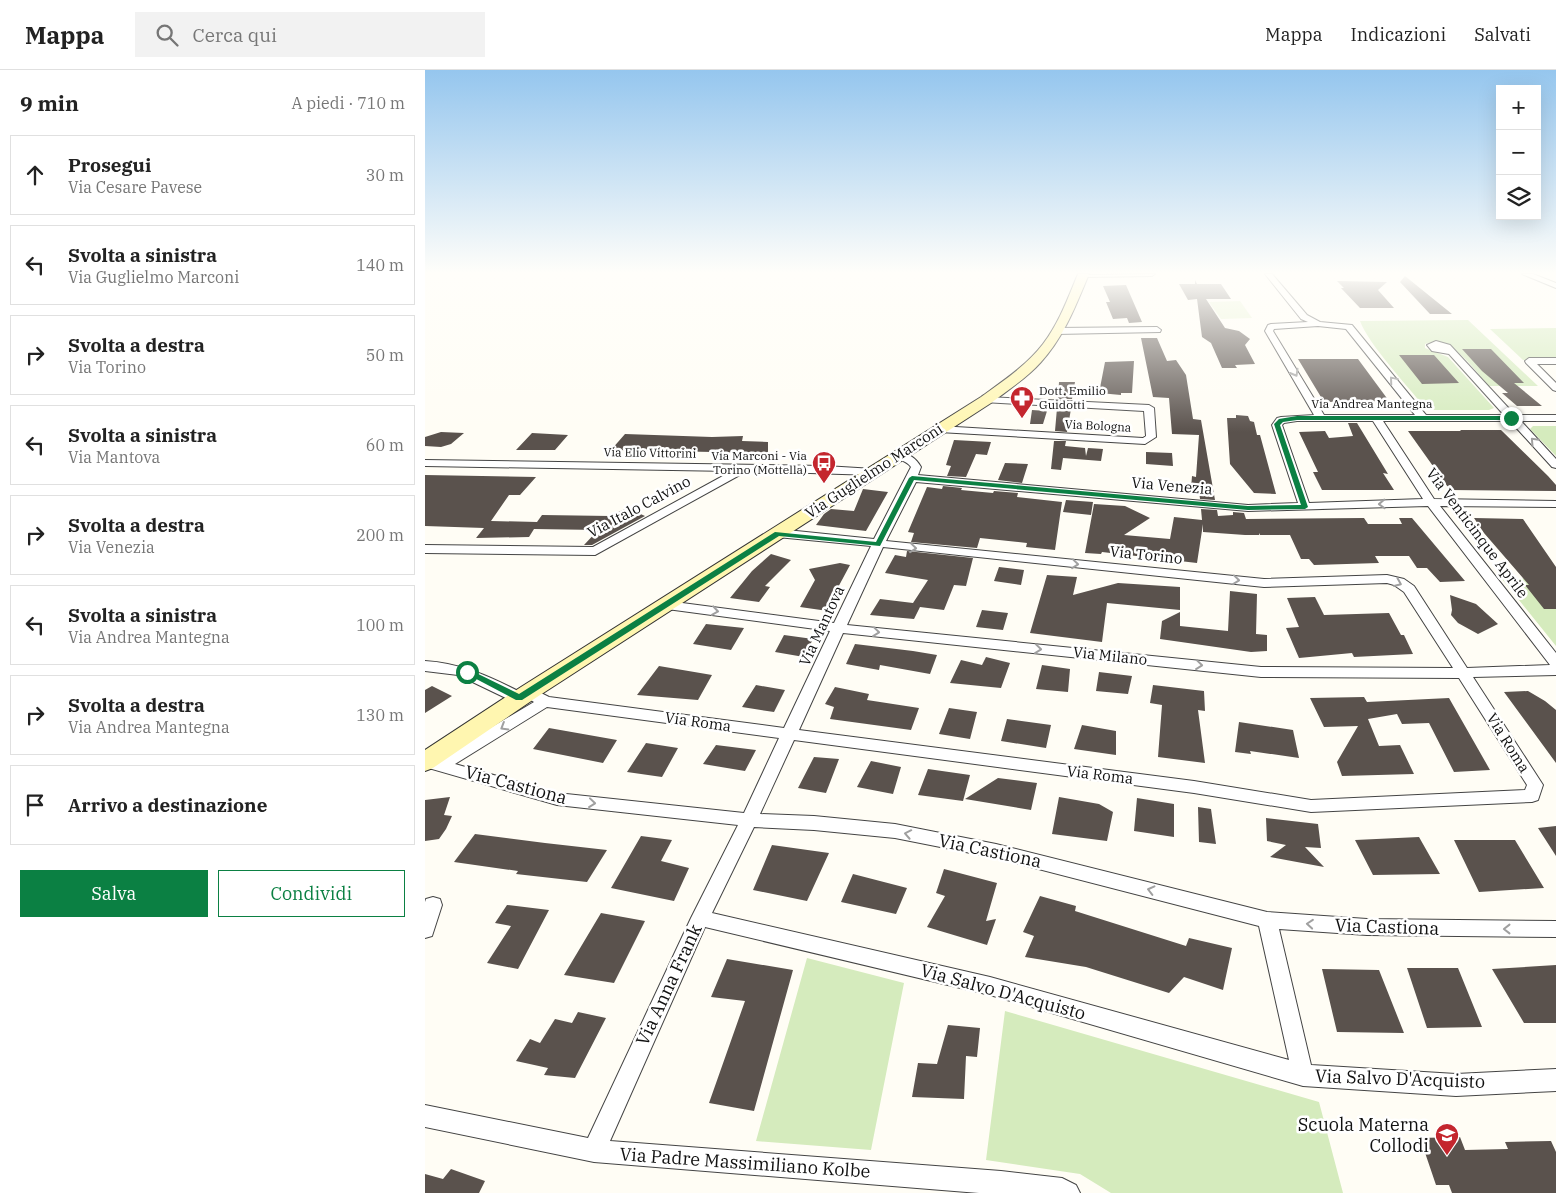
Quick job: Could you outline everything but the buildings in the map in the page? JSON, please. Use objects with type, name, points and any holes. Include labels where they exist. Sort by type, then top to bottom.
[{"type":"main road","name":"Via Guglielmo Marconi","points":[[430,762],[524,695],[986,400],[1022,374],[1043,352],[1058,326]]},
{"type":"street","points":[[1274,326],[1271,327],[1269,331],[1321,418]]},
{"type":"street","points":[[1343,326],[1349,327],[1423,418]]},
{"type":"street","points":[[1056,331],[1157,330]]},
{"type":"street","points":[[1450,352],[1556,465]]},
{"type":"street","points":[[1556,361],[1529,361],[1556,388]]},
{"type":"street","name":"Via Bologna","points":[[939,429],[1145,441],[1151,438],[1149,408],[986,400]]},
{"type":"street","name":"Via Andrea Mantegna","points":[[1305,507],[1277,424],[1281,420],[1321,418],[1556,418]]},
{"type":"street","name":"Via Venticinque Aprile","points":[[1376,418],[1431,502],[1556,663]]},
{"type":"street","points":[[899,454],[911,460],[916,467],[912,478]]},
{"type":"street","name":"Via Elio Vittorini","points":[[425,463],[874,472]]},
{"type":"street","name":"Via Italo Calvino","points":[[425,549],[595,551],[743,468]]},
{"type":"street","name":"Via Venezia","points":[[912,478],[1248,508],[1431,502],[1556,504]]},
{"type":"street","name":"Via Mantova","points":[[749,820],[878,544],[912,478]]},
{"type":"street","name":"Via Torino","points":[[777,533],[1264,583],[1393,580],[1409,589],[1463,673]]},
{"type":"street","name":"Via Milano","points":[[667,605],[839,628],[1261,672],[1463,673],[1556,670]]},
{"type":"street","name":"Via Roma","points":[[425,666],[445,666],[467,672],[545,702],[1194,787],[1311,806],[1532,796],[1535,785],[1463,673]]},
{"type":"street","points":[[430,762],[545,702]]},
{"type":"street","name":"Via Castiona","points":[[430,762],[557,799],[749,820],[814,822],[895,831],[996,851],[1267,920],[1367,927],[1556,929]]},
{"type":"street","name":"Via Anna Frank","points":[[594,1151],[700,918],[749,820]]},
{"type":"street","points":[[425,930],[433,905]]},
{"type":"street","name":"Via Salvo D'Acquisto","points":[[700,918],[990,986],[1303,1076],[1456,1085],[1556,1080]]},
{"type":"street","name":"Via Salvo D'Acquisto","points":[[1267,920],[1303,1076]]},
{"type":"street","name":"Via Padre Massimiliano Kolbe","points":[[425,1116],[594,1151],[1001,1188],[1062,1190],[1068,1193]]},
{"type":"green space","points":[[1363,326],[1475,326],[1538,386],[1489,386],[1469,363],[1453,349],[1444,344],[1425,344],[1425,348],[1448,357],[1494,408],[1489,410],[1433,410],[1425,408],[1380,353]]},
{"type":"green space","points":[[1556,328],[1556,359],[1523,360],[1490,329]]},
{"type":"green space","points":[[1533,426],[1556,426],[1556,456],[1530,429]]},
{"type":"green space","points":[[1556,578],[1556,646],[1502,579]]},
{"type":"green space","points":[[807,958],[904,983],[871,1150],[756,1141]]},
{"type":"green space","points":[[1005,1011],[1319,1102],[1343,1193],[1111,1193],[1080,1174],[986,1160]]},
{"type":"place","name":"Dott. Emilio Guidotti","points":[[1022,419]]},
{"type":"place","name":"Via Marconi - Via Torino (Mottella)","points":[[824,484]]},
{"type":"place","name":"Scuola Materna Collodi","points":[[1447,1156]]},
{"type":"route","points":[[467,672],[519,698],[777,533],[878,544],[912,478],[1248,508],[1305,507],[1277,424],[1281,420],[1297,418],[1511,418]]}]
